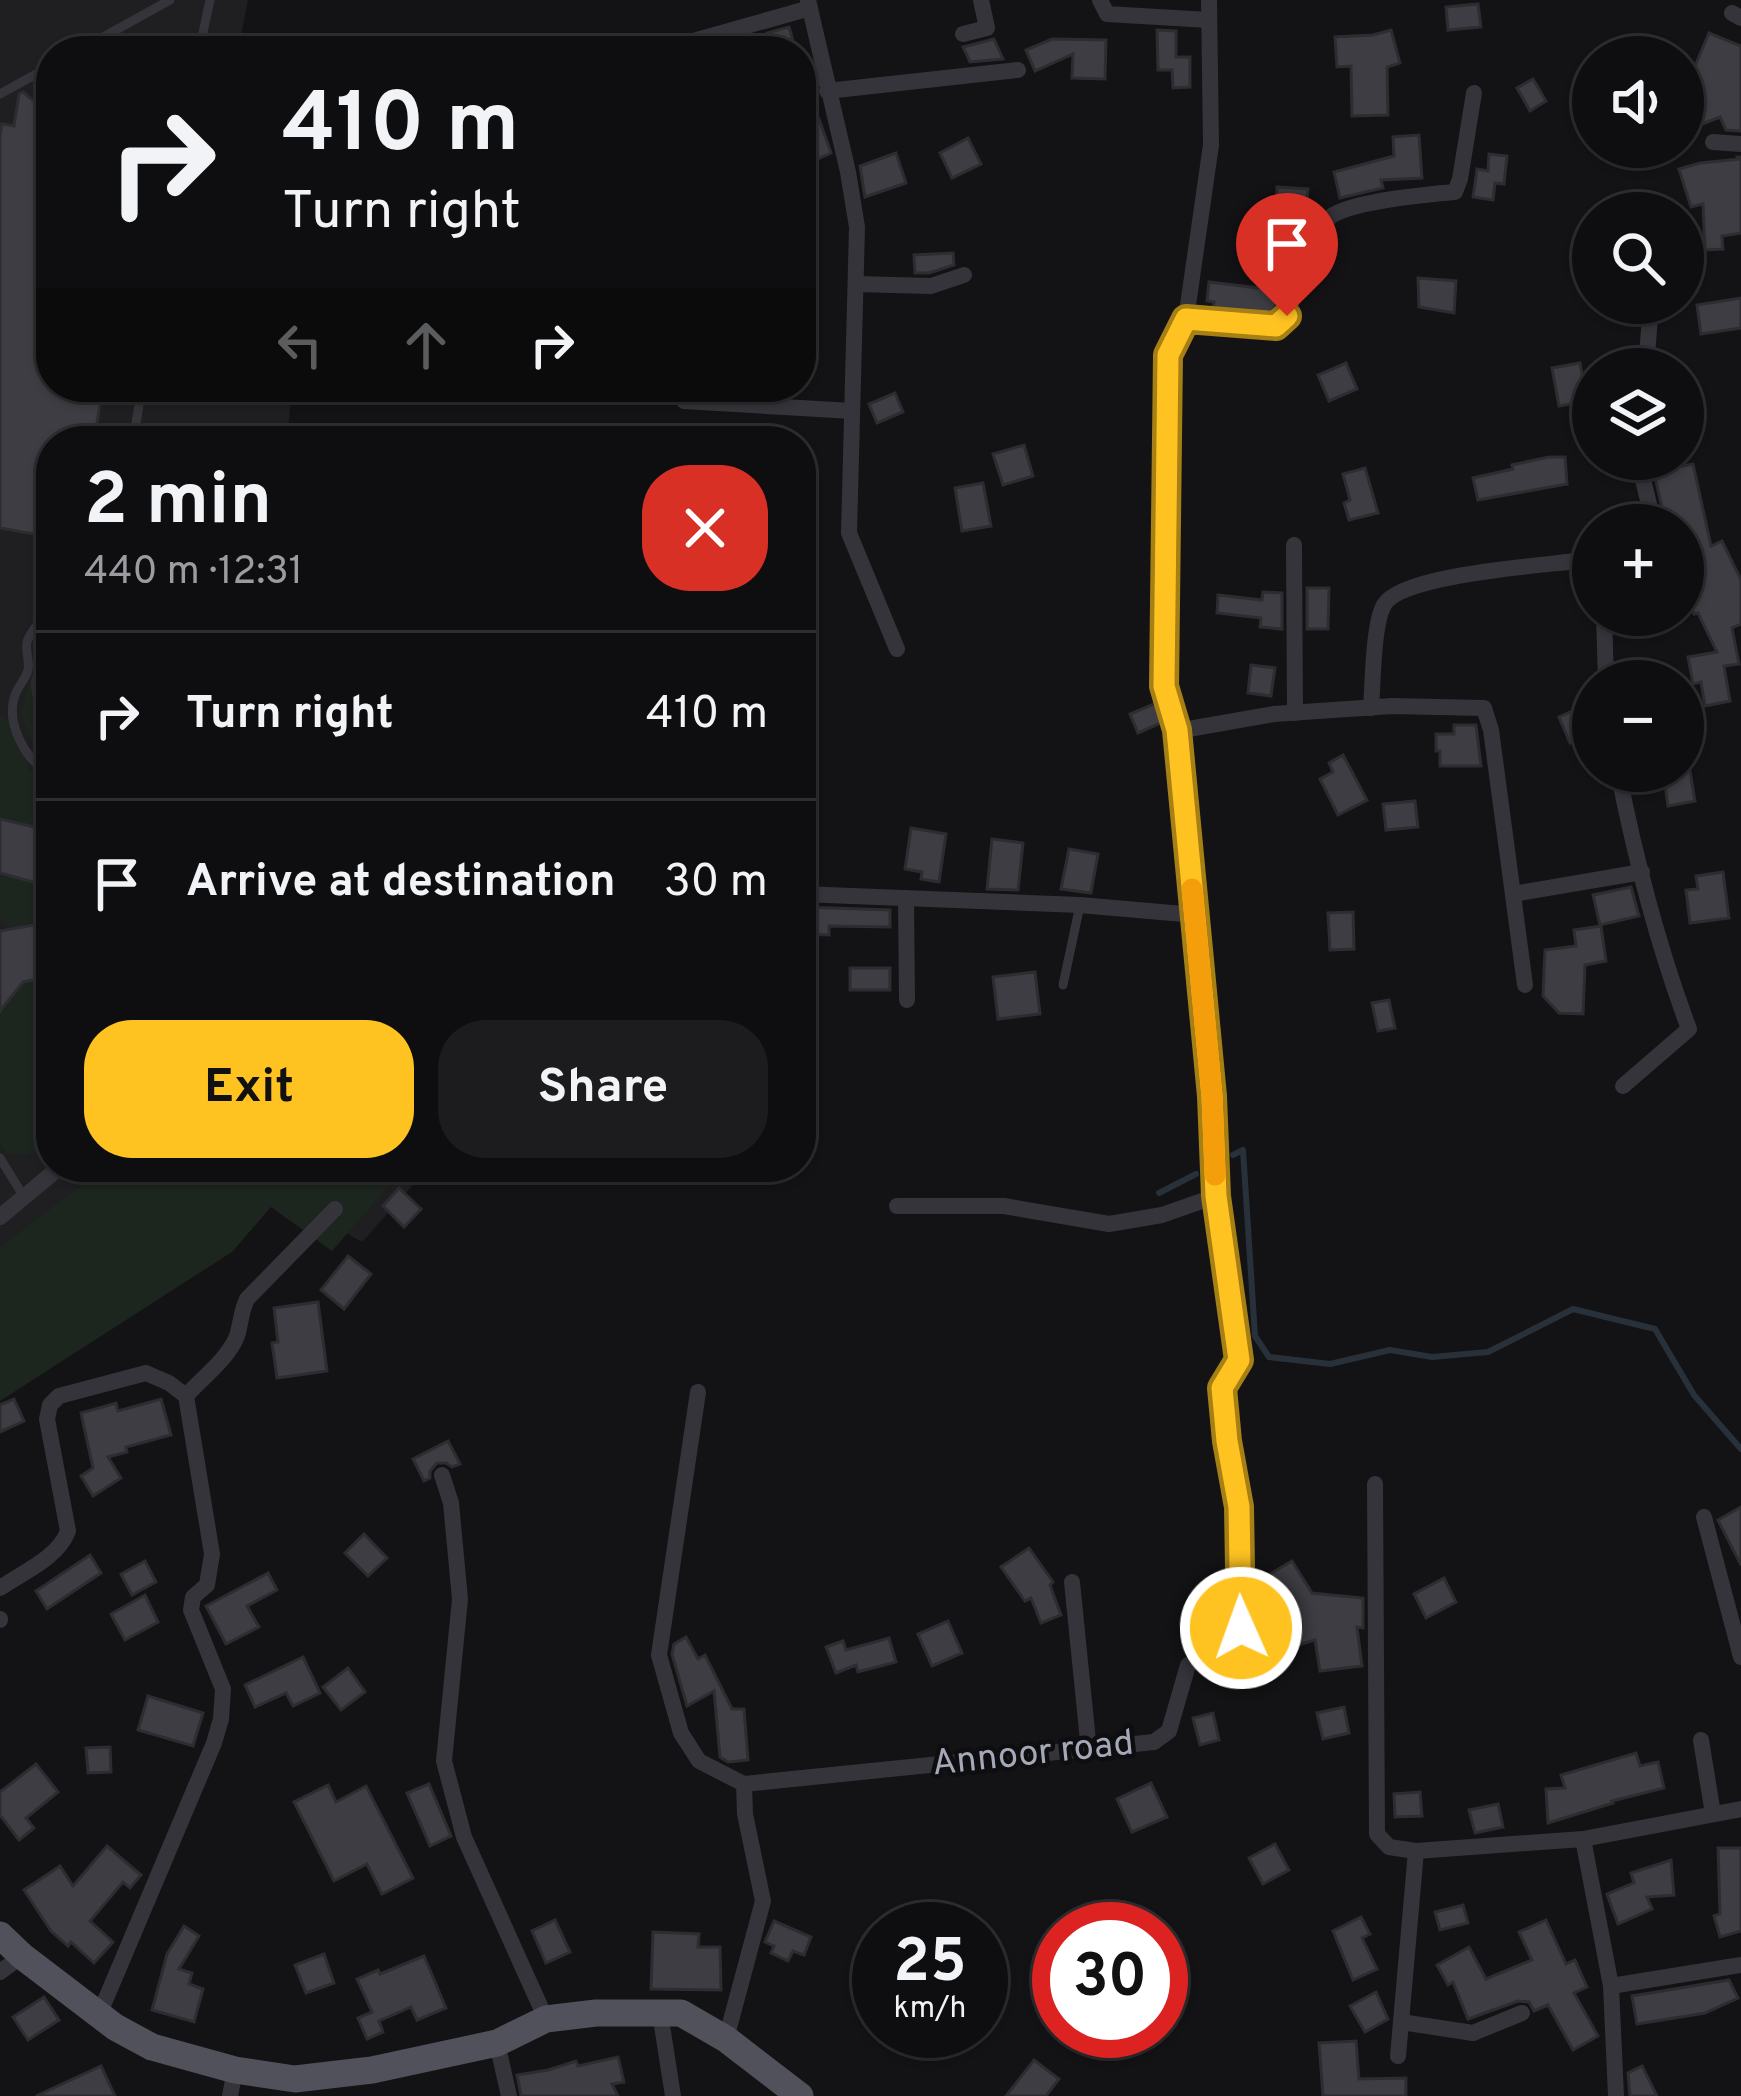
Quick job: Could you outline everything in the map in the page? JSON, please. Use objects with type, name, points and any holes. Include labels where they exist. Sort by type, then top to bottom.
[{"type":"main road","points":[[0,1935],[11,1964],[152,2048],[232,2083],[296,2087],[496,2043],[546,2019],[596,2013],[681,2013],[726,2038],[800,2096]]},
{"type":"street","points":[[963,34],[988,28],[981,0]]},
{"type":"street","points":[[1100,0],[1107,14],[1209,20]]},
{"type":"street","name":"Annoor road","points":[[744,1784],[1154,1742],[1169,1731],[1188,1665],[1241,1628],[1239,1507],[1222,1388],[1239,1360],[1216,1196],[1212,1096],[1177,730],[1164,686],[1168,355],[1186,319],[1210,145],[1209,0]]},
{"type":"street","points":[[707,36],[809,4],[816,36]]},
{"type":"street","points":[[816,37],[857,227],[849,533],[897,649]]},
{"type":"street","points":[[816,84],[1018,70]]},
{"type":"street","points":[[1186,319],[1276,326],[1287,316],[1294,276],[1319,266],[1329,215],[1342,208],[1455,192],[1474,93]]},
{"type":"street","points":[[1714,142],[1741,144]]},
{"type":"street","points":[[856,284],[931,286],[964,275]]},
{"type":"street","points":[[701,402],[852,411]]},
{"type":"street","points":[[1294,545],[1295,713]]},
{"type":"street","points":[[1370,708],[1380,610],[1390,596],[1463,575],[1572,562]]},
{"type":"street","points":[[1177,730],[1295,713],[1484,708],[1491,730],[1525,985]]},
{"type":"street","points":[[1622,792],[1689,1029],[1624,1086]]},
{"type":"street","points":[[1513,893],[1642,872]]},
{"type":"street","points":[[816,895],[1080,904],[1195,915]]},
{"type":"street","points":[[906,898],[907,1000]]},
{"type":"street","points":[[0,1217],[42,1182]]},
{"type":"street","points":[[897,1206],[1004,1206],[1109,1224],[1162,1215],[1216,1196]]},
{"type":"street","points":[[186,1396],[231,1348],[248,1299],[335,1209]]},
{"type":"street","points":[[0,1588],[58,1549],[68,1531],[46,1419],[50,1405],[59,1396],[146,1373],[186,1396],[212,1554],[207,1585],[193,1597],[191,1610],[224,1689],[221,1719],[99,2015]]},
{"type":"street","points":[[698,1392],[659,1655],[681,1733],[699,1761],[744,1784],[764,1901],[726,2038]]},
{"type":"street","points":[[442,1475],[451,1503],[460,1598],[444,1761],[464,1838],[546,2019]]},
{"type":"street","points":[[1375,1484],[1376,1834],[1389,1847],[1416,1851],[1583,1839],[1741,1809]]},
{"type":"street","points":[[1704,1517],[1741,1657]]},
{"type":"street","points":[[1072,1582],[1089,1751]]},
{"type":"street","points":[[1701,1740],[1713,1814]]},
{"type":"street","points":[[1583,1839],[1611,1986],[1616,2096]]},
{"type":"street","points":[[1398,2056],[1416,1851]]},
{"type":"street","points":[[1611,1986],[1741,1965]]},
{"type":"street","points":[[660,2013],[674,2096]]},
{"type":"street","points":[[1401,2021],[1473,2033],[1522,2013]]},
{"type":"street","points":[[496,2043],[509,2096]]},
{"type":"lane","points":[[105,36],[170,0]]},
{"type":"lane","points":[[202,36],[209,0]]},
{"type":"lane","points":[[0,94],[36,74]]},
{"type":"lane","points":[[36,629],[27,642],[28,671],[13,698],[24,749],[36,765]]},
{"type":"lane","points":[[0,704],[13,698]]},
{"type":"lane","points":[[1063,985],[1080,904]]},
{"type":"lane","points":[[0,1158],[24,1197]]},
{"type":"shaded area","points":[[0,0],[248,0],[241,36],[36,36],[36,402],[291,402],[288,426],[36,426],[36,1182],[416,1182],[362,1242],[278,1195],[0,1390]]},
{"type":"shaded area","points":[[36,655],[36,754],[21,713]]},
{"type":"shaded area","points":[[0,716],[11,723],[30,770],[36,774],[36,829],[0,817]]},
{"type":"shaded area","points":[[0,874],[36,883],[36,925],[10,929],[0,919]]},
{"type":"shaded area","points":[[36,975],[36,1152],[30,1154],[8,1155],[0,1143],[0,981]]},
{"type":"shaded area","points":[[85,1182],[392,1182],[332,1251],[271,1207],[232,1252],[0,1401],[0,1247]]},
{"type":"building","points":[[1478,4],[1481,27],[1448,30],[1446,7]]},
{"type":"building","points":[[789,27],[792,36],[768,36]]},
{"type":"building","points":[[1157,30],[1176,31],[1176,57],[1190,57],[1190,87],[1173,88],[1172,70],[1158,70]]},
{"type":"building","points":[[1391,30],[1400,63],[1387,67],[1388,115],[1352,116],[1351,66],[1337,67],[1335,37]]},
{"type":"building","points":[[1709,33],[1741,46],[1741,131],[1726,130],[1720,117],[1704,123],[1704,45]]},
{"type":"building","points":[[994,39],[1003,59],[970,62],[963,47]]},
{"type":"building","points":[[1052,39],[1106,40],[1105,79],[1072,78],[1073,54],[1035,71],[1026,50]]},
{"type":"building","points":[[1533,79],[1546,101],[1530,111],[1517,88]]},
{"type":"building","points":[[23,92],[36,103],[36,402],[100,402],[96,426],[36,426],[36,534],[0,528],[0,136],[2,124],[14,126]]},
{"type":"building","points":[[816,120],[831,153],[816,160]]},
{"type":"building","points":[[1419,135],[1422,178],[1381,180],[1383,188],[1340,198],[1334,172],[1394,156],[1393,137]]},
{"type":"building","points":[[968,138],[981,164],[952,178],[940,153]]},
{"type":"building","points":[[896,153],[906,183],[865,197],[860,166]]},
{"type":"building","points":[[1489,154],[1507,156],[1504,184],[1495,183],[1493,200],[1473,197],[1477,169],[1488,171]]},
{"type":"building","points":[[1740,159],[1741,233],[1722,236],[1723,249],[1705,250],[1704,192],[1686,192],[1679,169]]},
{"type":"building","points":[[1277,187],[1308,189],[1307,258],[1280,260],[1283,213],[1275,213]]},
{"type":"building","points":[[953,253],[954,265],[915,273],[914,255]]},
{"type":"building","points":[[1261,275],[1280,278],[1272,313],[1213,308],[1214,302],[1207,301],[1209,282],[1259,288]]},
{"type":"building","points":[[1418,278],[1456,281],[1454,313],[1419,307]]},
{"type":"building","points":[[1741,298],[1741,328],[1701,334],[1704,304]]},
{"type":"building","points":[[1346,363],[1357,389],[1329,401],[1318,375]]},
{"type":"building","points":[[1572,364],[1572,404],[1559,406],[1552,368]]},
{"type":"building","points":[[895,393],[903,412],[877,423],[869,404]]},
{"type":"building","points":[[1024,445],[1033,476],[1003,485],[993,454]]},
{"type":"building","points":[[1565,457],[1567,484],[1478,500],[1473,478]]},
{"type":"building","points":[[1365,468],[1378,513],[1349,520],[1343,474]]},
{"type":"building","points":[[1656,480],[1697,480],[1702,504],[1661,504]]},
{"type":"building","points":[[983,483],[991,526],[962,531],[955,488]]},
{"type":"building","points":[[1704,514],[1711,546],[1722,541],[1741,580],[1741,624],[1732,628],[1739,664],[1724,666],[1730,701],[1705,706],[1704,660],[1688,657],[1717,652],[1704,625]]},
{"type":"building","points":[[1307,588],[1329,588],[1328,629],[1307,629]]},
{"type":"building","points":[[1263,592],[1282,593],[1282,629],[1260,627],[1261,618],[1217,613],[1218,595],[1262,600]]},
{"type":"building","points":[[1251,665],[1275,668],[1271,696],[1248,693]]},
{"type":"building","points":[[1156,703],[1161,723],[1138,733],[1130,714]]},
{"type":"building","points":[[1572,711],[1572,742],[1570,743],[1559,717]]},
{"type":"building","points":[[1454,725],[1476,725],[1481,766],[1440,766],[1436,734],[1454,734]]},
{"type":"building","points":[[1343,755],[1367,800],[1338,815],[1320,779],[1333,772],[1329,763]]},
{"type":"building","points":[[1666,792],[1694,792],[1695,801],[1668,806]]},
{"type":"building","points":[[1415,801],[1418,827],[1386,830],[1383,804]]},
{"type":"building","points":[[0,819],[36,827],[36,883],[0,873]]},
{"type":"building","points":[[911,828],[946,834],[939,882],[921,879],[922,872],[905,869]]},
{"type":"building","points":[[992,839],[1023,843],[1018,890],[987,889]]},
{"type":"building","points":[[1069,849],[1098,854],[1091,893],[1061,889]]},
{"type":"building","points":[[1723,872],[1729,918],[1690,923],[1686,890],[1698,889],[1696,876]]},
{"type":"building","points":[[1631,887],[1639,916],[1600,925],[1593,895]]},
{"type":"building","points":[[816,908],[890,910],[890,927],[829,926],[829,935],[816,935]]},
{"type":"building","points":[[1353,912],[1354,949],[1330,950],[1328,913]]},
{"type":"building","points":[[36,925],[36,980],[23,982],[0,1011],[0,931]]},
{"type":"building","points":[[1601,926],[1606,961],[1585,965],[1583,1014],[1559,1013],[1543,996],[1545,950],[1576,946],[1574,930]]},
{"type":"building","points":[[850,968],[890,968],[890,990],[850,990]]},
{"type":"building","points":[[1035,972],[1040,1014],[998,1019],[993,977]]},
{"type":"building","points":[[1389,1000],[1395,1028],[1378,1031],[1372,1003]]},
{"type":"building","points":[[399,1188],[421,1209],[404,1227],[383,1206]]},
{"type":"building","points":[[348,1256],[371,1274],[344,1309],[321,1290]]},
{"type":"building","points":[[318,1302],[327,1371],[277,1378],[274,1308]]},
{"type":"building","points":[[14,1399],[24,1421],[0,1432],[0,1405]]},
{"type":"building","points":[[161,1399],[171,1435],[108,1457],[121,1478],[93,1496],[81,1476],[93,1468],[81,1413],[116,1403],[118,1411]]},
{"type":"building","points":[[448,1441],[460,1464],[437,1463],[424,1481],[413,1459]]},
{"type":"building","points":[[1741,1507],[1741,1565],[1718,1520]]},
{"type":"building","points":[[364,1534],[387,1558],[368,1576],[345,1553]]},
{"type":"building","points":[[1029,1548],[1053,1582],[1050,1585],[1061,1615],[1041,1623],[1031,1598],[1025,1601],[1001,1567]]},
{"type":"building","points":[[90,1555],[101,1573],[47,1609],[36,1591]]},
{"type":"building","points":[[145,1561],[156,1582],[132,1595],[121,1574]]},
{"type":"building","points":[[1292,1561],[1312,1593],[1363,1598],[1363,1628],[1357,1627],[1362,1666],[1320,1671],[1315,1640],[1278,1651],[1256,1593],[1270,1584],[1265,1577]]},
{"type":"building","points":[[268,1573],[277,1590],[247,1606],[259,1627],[226,1644],[206,1606]]},
{"type":"building","points":[[1444,1578],[1456,1602],[1426,1618],[1414,1594]]},
{"type":"building","points":[[145,1595],[158,1622],[125,1640],[111,1614]]},
{"type":"building","points":[[948,1621],[962,1653],[932,1666],[918,1634]]},
{"type":"building","points":[[686,1637],[698,1659],[705,1655],[732,1709],[744,1709],[748,1760],[728,1762],[720,1757],[714,1691],[687,1706],[672,1654],[674,1644]]},
{"type":"building","points":[[889,1638],[896,1662],[858,1672],[856,1665],[836,1673],[826,1647],[843,1641],[846,1650]]},
{"type":"building","points":[[303,1657],[320,1693],[293,1706],[286,1693],[255,1707],[245,1685]]},
{"type":"building","points":[[348,1668],[365,1692],[341,1710],[323,1687]]},
{"type":"building","points":[[148,1696],[203,1713],[193,1746],[138,1730]]},
{"type":"building","points":[[1344,1707],[1349,1733],[1323,1739],[1317,1713]]},
{"type":"building","points":[[1213,1713],[1219,1740],[1200,1745],[1193,1718]]},
{"type":"building","points":[[110,1747],[111,1772],[88,1773],[86,1748]]},
{"type":"building","points":[[1636,1753],[1640,1766],[1658,1762],[1664,1788],[1548,1823],[1546,1789],[1565,1788],[1561,1775]]},
{"type":"building","points":[[36,1764],[58,1792],[26,1818],[34,1828],[19,1840],[0,1815],[0,1792]]},
{"type":"building","points":[[1151,1783],[1167,1817],[1132,1832],[1117,1799]]},
{"type":"building","points":[[429,1784],[451,1836],[430,1846],[407,1793]]},
{"type":"building","points":[[328,1785],[336,1802],[366,1786],[413,1878],[382,1894],[367,1864],[334,1881],[294,1802]]},
{"type":"building","points":[[1420,1792],[1422,1816],[1395,1817],[1394,1794]]},
{"type":"building","points":[[1498,1804],[1503,1827],[1475,1833],[1469,1810]]},
{"type":"building","points":[[1275,1844],[1289,1870],[1263,1884],[1249,1858]]},
{"type":"building","points":[[107,1846],[141,1875],[130,1888],[123,1882],[90,1921],[113,1942],[94,1963],[51,1931],[24,1890],[60,1866],[73,1886]]},
{"type":"building","points":[[1718,1848],[1741,1848],[1741,1931],[1720,1937],[1714,1916],[1720,1914]]},
{"type":"building","points":[[1671,1860],[1674,1895],[1647,1897],[1652,1909],[1618,1924],[1607,1894],[1634,1883],[1631,1873]]},
{"type":"building","points":[[1463,1905],[1468,1923],[1440,1930],[1435,1912]]},
{"type":"building","points":[[1361,1917],[1370,1934],[1362,1938],[1377,1969],[1353,1980],[1333,1931]]},
{"type":"building","points":[[555,1920],[570,1952],[546,1963],[532,1931]]},
{"type":"building","points":[[1546,1920],[1566,1964],[1575,1960],[1587,1987],[1574,1993],[1598,2036],[1573,2050],[1548,2005],[1534,2011],[1529,2002],[1518,2001],[1468,2019],[1453,1982],[1448,1985],[1437,1965],[1469,1947],[1486,1979],[1532,1960],[1519,1932]]},
{"type":"building","points":[[774,1921],[811,1937],[804,1955],[793,1951],[788,1961],[771,1953],[774,1946],[765,1942]]},
{"type":"building","points":[[184,1926],[199,1936],[179,1969],[192,1973],[189,1984],[203,1989],[194,2022],[152,2010],[167,1954]]},
{"type":"building","points":[[653,1932],[699,1934],[698,1947],[720,1947],[721,1990],[651,1989]]},
{"type":"building","points":[[324,1954],[334,1983],[306,1993],[295,1965]]},
{"type":"building","points":[[424,1956],[446,2008],[417,2020],[411,2007],[379,2021],[383,2032],[367,2039],[358,2018],[372,2012],[357,1979]]},
{"type":"building","points":[[1729,1980],[1738,1998],[1705,2013],[1637,2024],[1632,1996]]},
{"type":"building","points":[[1376,1992],[1388,2019],[1365,2032],[1350,2006]]},
{"type":"building","points":[[44,1997],[59,2020],[28,2040],[13,2017]]},
{"type":"building","points":[[1356,2041],[1359,2079],[1406,2078],[1406,2096],[1323,2096],[1319,2043]]},
{"type":"building","points":[[618,2057],[624,2082],[612,2084],[618,2096],[521,2096],[517,2075]]},
{"type":"building","points":[[1034,2060],[1059,2079],[1046,2096],[1006,2096]]},
{"type":"building","points":[[101,2066],[115,2096],[36,2096]]},
{"type":"building","points":[[1642,2066],[1657,2096],[1630,2096],[1628,2073]]},
{"type":"waterway","points":[[1233,1155],[1243,1150],[1255,1336],[1269,1357],[1330,1364],[1390,1350],[1432,1357],[1488,1352],[1573,1309],[1655,1329],[1694,1395],[1741,1449]]},
{"type":"waterway","points":[[1159,1193],[1196,1174]]},
{"type":"slow traffic","points":[[1192,889],[1215,1175]]},
{"type":"route","points":[[1241,1628],[1239,1507],[1222,1388],[1239,1360],[1216,1196],[1212,1096],[1177,730],[1164,686],[1168,355],[1186,319],[1276,326],[1287,316]]}]
